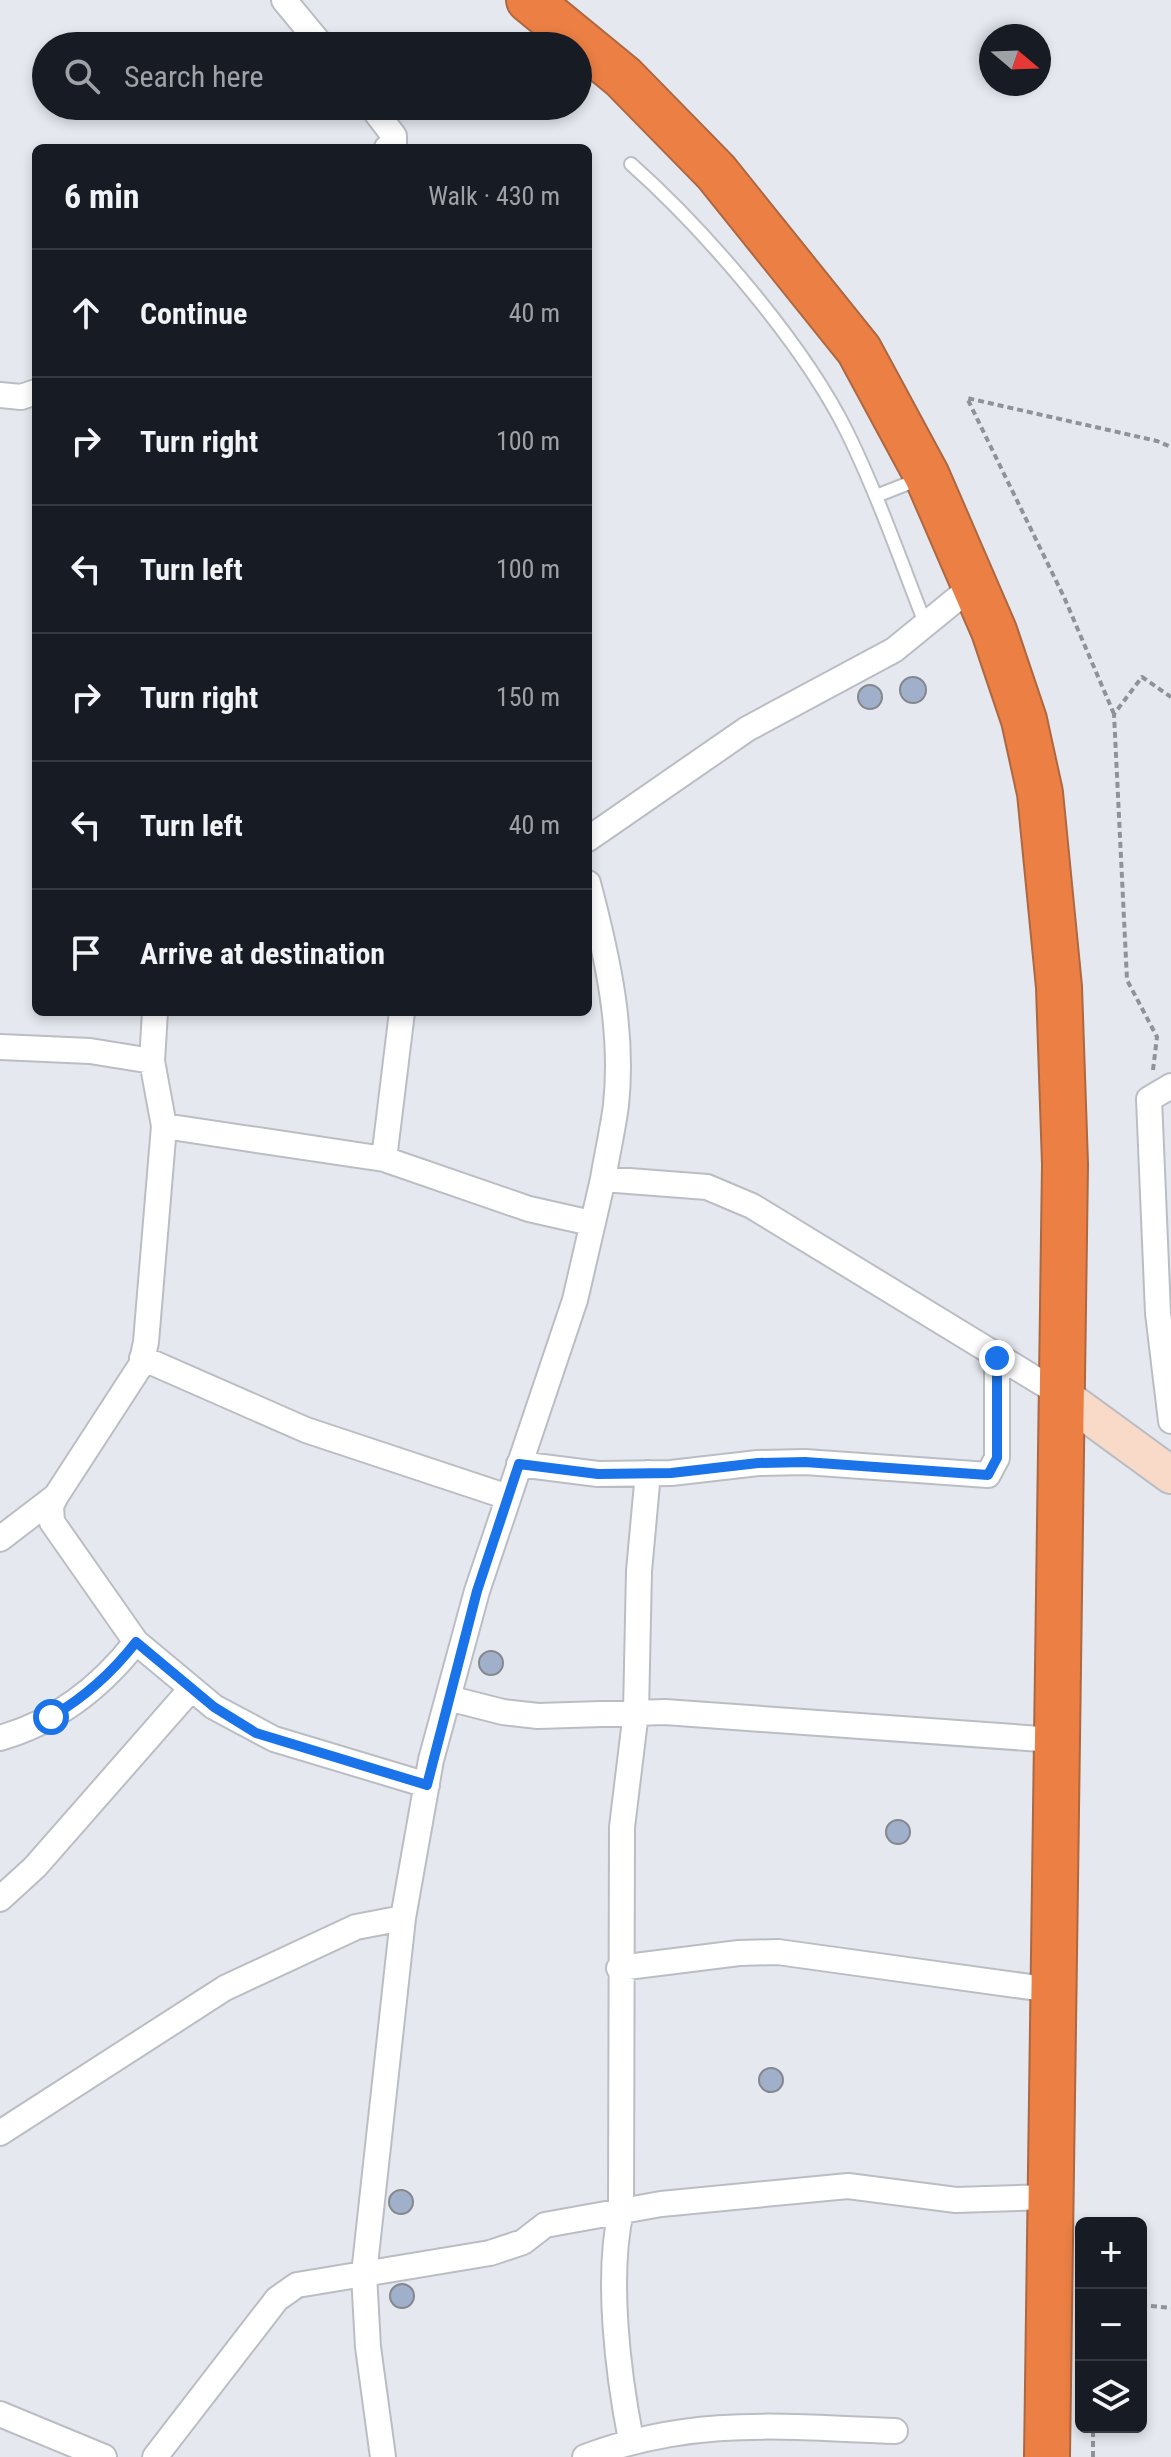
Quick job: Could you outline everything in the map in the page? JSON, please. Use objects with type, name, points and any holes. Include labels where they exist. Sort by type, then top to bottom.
[{"type":"highway","points":[[529,0],[568,32]]},
{"type":"highway","points":[[592,52],[623,77],[716,172],[859,350],[927,476],[975,584],[1024,720],[1048,855],[1059,987],[1065,1164],[1047,2457]]},
{"type":"street","points":[[284,0],[310,32]]},
{"type":"street","points":[[382,120],[394,136],[394,144]]},
{"type":"street","points":[[0,395],[21,397],[32,393]]},
{"type":"street","points":[[592,836],[747,729],[894,650],[975,584]]},
{"type":"street","points":[[383,2457],[368,2347],[364,2274],[403,1918],[427,1785],[448,1698],[508,1497],[575,1300],[603,1179],[616,1104],[617,1025],[603,939],[592,898]]},
{"type":"street","points":[[155,1016],[152,1061],[164,1126],[150,1317],[142,1358],[56,1496],[51,1506],[52,1522],[136,1642],[191,1689],[256,1733],[427,1785]]},
{"type":"street","points":[[384,1159],[402,1016]]},
{"type":"street","points":[[0,1047],[90,1051],[152,1061]]},
{"type":"street","points":[[1171,1086],[1149,1099],[1158,1313],[1171,1421]]},
{"type":"street","points":[[164,1126],[384,1159],[529,1209],[591,1223]]},
{"type":"street","points":[[603,1179],[707,1187],[752,1206],[1060,1394],[1171,1475]]},
{"type":"street","points":[[142,1358],[306,1430],[508,1497]]},
{"type":"street","points":[[519,1464],[598,1474],[805,1462],[988,1475],[997,1458],[997,1358]]},
{"type":"street","points":[[631,2440],[619,2380],[616,2260],[621,2211],[619,1968],[622,1827],[636,1712],[639,1571],[648,1473]]},
{"type":"street","points":[[0,1539],[56,1496]]},
{"type":"street","points":[[0,1738],[23,1731],[76,1702],[114,1670],[136,1642]]},
{"type":"street","points":[[0,1899],[35,1867],[191,1689]]},
{"type":"street","points":[[448,1698],[538,1716],[636,1712],[1055,1740]]},
{"type":"street","points":[[0,2133],[225,1988],[356,1927],[403,1918]]},
{"type":"street","points":[[619,1968],[739,1953],[778,1952],[1052,1990]]},
{"type":"street","points":[[155,2457],[176,2425],[285,2291],[297,2285],[490,2253],[523,2242],[545,2225],[621,2211],[848,2186],[956,2200],[1049,2197]]},
{"type":"street","points":[[0,2414],[104,2457]]},
{"type":"street","points":[[585,2457],[631,2440],[721,2426],[895,2431]]},
{"type":"lane","points":[[631,164],[699,231],[791,346],[846,430],[876,496],[925,623]]},
{"type":"lane","points":[[876,496],[927,476]]},
{"type":"path","points":[[1149,1099],[1157,1037],[1127,980],[1114,714],[1064,597],[967,398],[1157,441],[1171,447]]},
{"type":"path","points":[[1114,714],[1142,677],[1171,697]]},
{"type":"path","points":[[1147,2306],[1171,2308]]},
{"type":"path","points":[[1093,2433],[1093,2457]]},
{"type":"building","points":[[913,677],[922,681],[926,690],[922,699],[913,703],[904,699],[900,690],[904,681]]},
{"type":"building","points":[[865,685],[875,685],[882,692],[882,702],[875,709],[865,709],[858,702],[858,692]]},
{"type":"building","points":[[491,1651],[500,1654],[503,1663],[500,1672],[491,1675],[482,1672],[479,1663],[482,1654]]},
{"type":"building","points":[[898,1820],[907,1823],[910,1832],[907,1841],[898,1844],[889,1841],[886,1832],[889,1823]]},
{"type":"building","points":[[771,2068],[780,2071],[783,2080],[780,2089],[771,2092],[762,2089],[759,2080],[762,2071]]},
{"type":"building","points":[[401,2190],[410,2193],[413,2202],[410,2211],[401,2214],[392,2211],[389,2202],[392,2193]]},
{"type":"building","points":[[402,2284],[411,2287],[414,2296],[411,2305],[402,2308],[393,2305],[390,2296],[393,2287]]},
{"type":"route","points":[[51,1717],[76,1702],[114,1670],[136,1642],[214,1707],[256,1733],[427,1785],[477,1591],[519,1464],[598,1474],[671,1473],[758,1463],[805,1462],[988,1475],[992,1473],[997,1458],[997,1358]]}]
